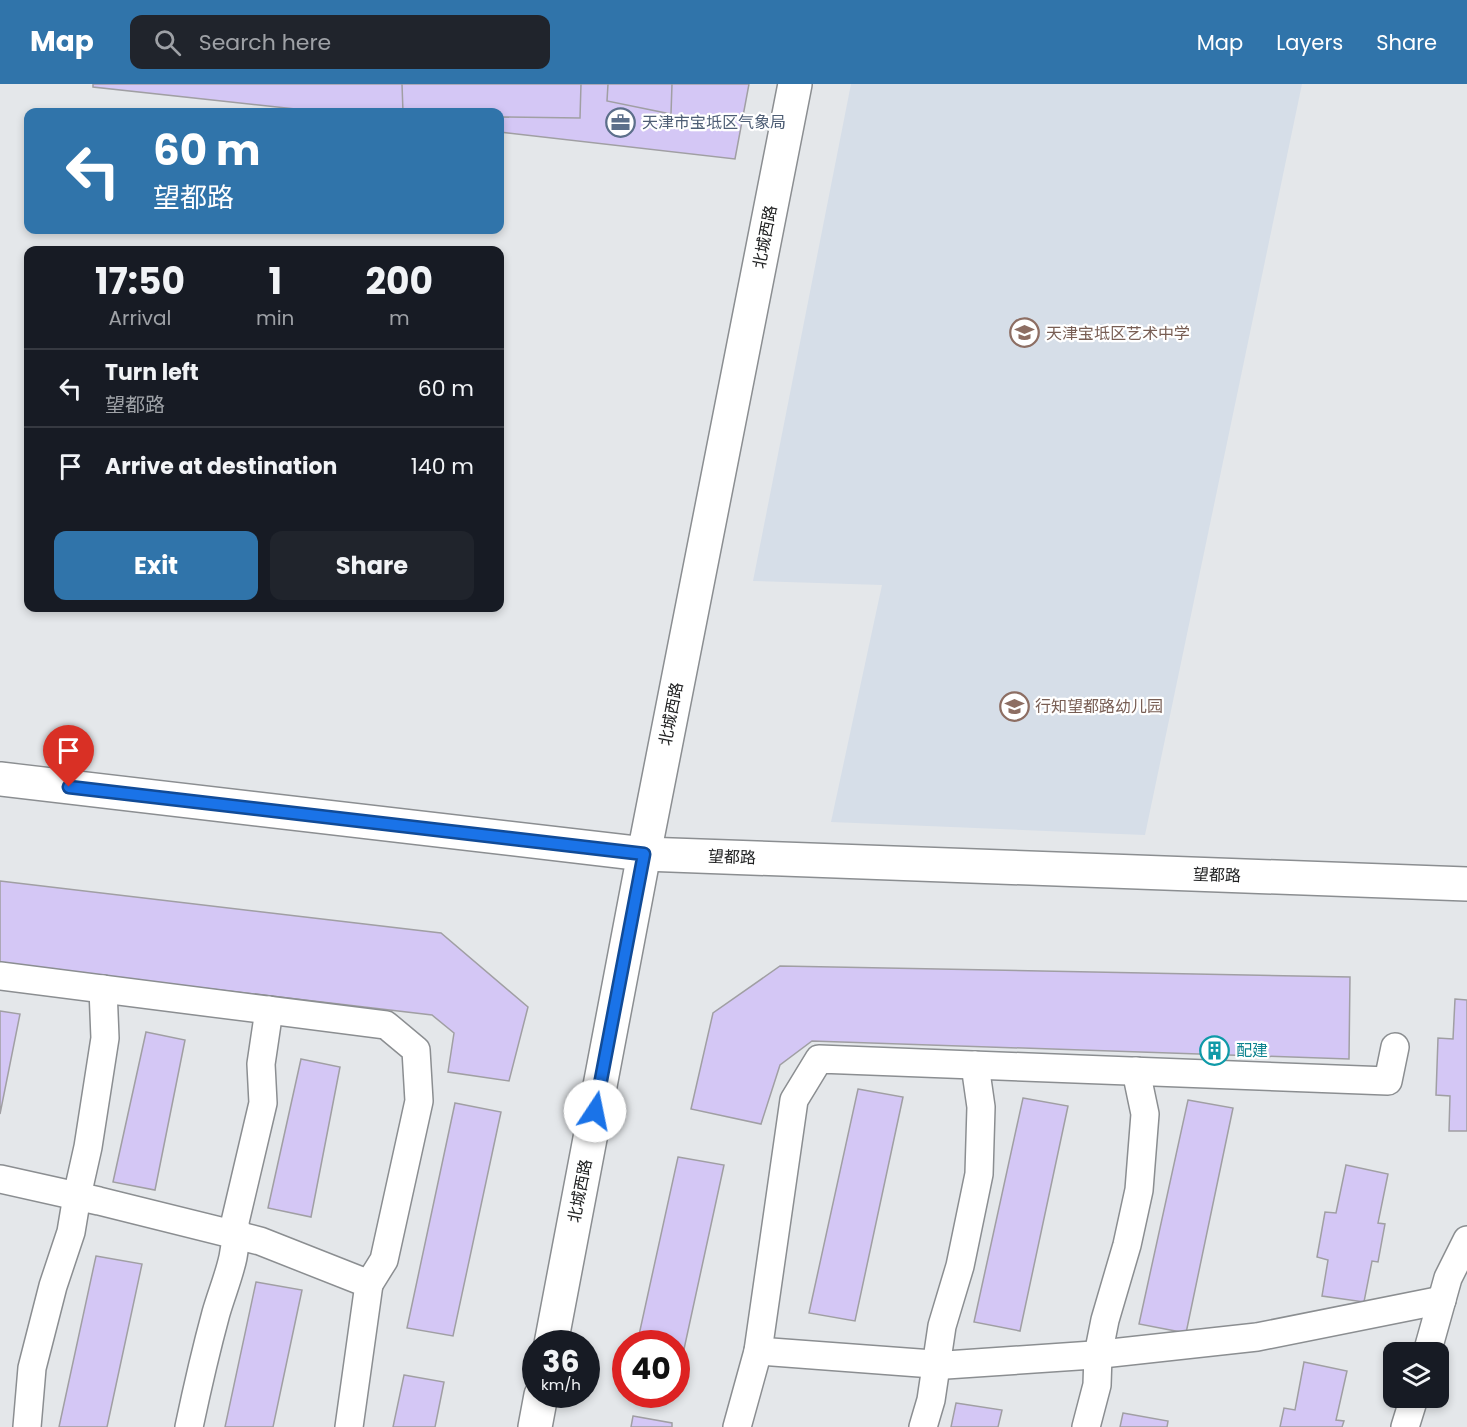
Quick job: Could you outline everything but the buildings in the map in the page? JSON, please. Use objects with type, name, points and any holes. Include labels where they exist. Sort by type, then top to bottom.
[{"type":"street","name":"北城西路","points":[[554,1330],[644,854],[795,84]]},
{"type":"street","name":"望都路","points":[[0,779],[644,854],[1467,884]]},
{"type":"street","points":[[0,976],[386,1025],[416,1050],[419,1101],[384,1260],[369,1284],[350,1427]]},
{"type":"street","points":[[22,1423],[53,1286],[71,1233],[76,1196],[88,1148],[105,1038],[103,989]]},
{"type":"street","points":[[189,1427],[216,1312],[234,1259],[237,1235],[235,1222],[263,1103],[261,1064],[269,1010]]},
{"type":"street","points":[[737,1427],[758,1351],[794,1100],[819,1059],[1388,1081],[1395,1047]]},
{"type":"street","points":[[922,1427],[931,1400],[942,1326],[960,1266],[979,1174],[981,1107],[975,1065]]},
{"type":"street","points":[[1086,1427],[1097,1386],[1098,1355],[1105,1320],[1127,1245],[1139,1190],[1145,1114],[1136,1071]]},
{"type":"street","points":[[0,1179],[260,1241],[369,1284]]},
{"type":"street","points":[[1429,1342],[1448,1278],[1467,1240]]},
{"type":"street","points":[[758,1351],[935,1364],[1098,1355],[1257,1336],[1442,1300]]},
{"type":"street","points":[[535,1427],[539,1408]]},
{"type":"street","points":[[1405,1427],[1411,1408]]},
{"type":"shaded area","name":"天津宝坻区艺术中学","points":[[851,84],[1302,84],[1145,835],[831,822],[882,585],[753,581]]},
{"type":"place","name":"天津市宝坻区气象局","points":[[621,122]]},
{"type":"place","name":"天津宝坻区艺术中学","points":[[1025,333]]},
{"type":"place","name":"行知望都路幼儿园","points":[[1014,706]]},
{"type":"place","name":"配建","points":[[1215,1050]]},
{"type":"route","points":[[69,787],[644,854],[595,1111]]}]
